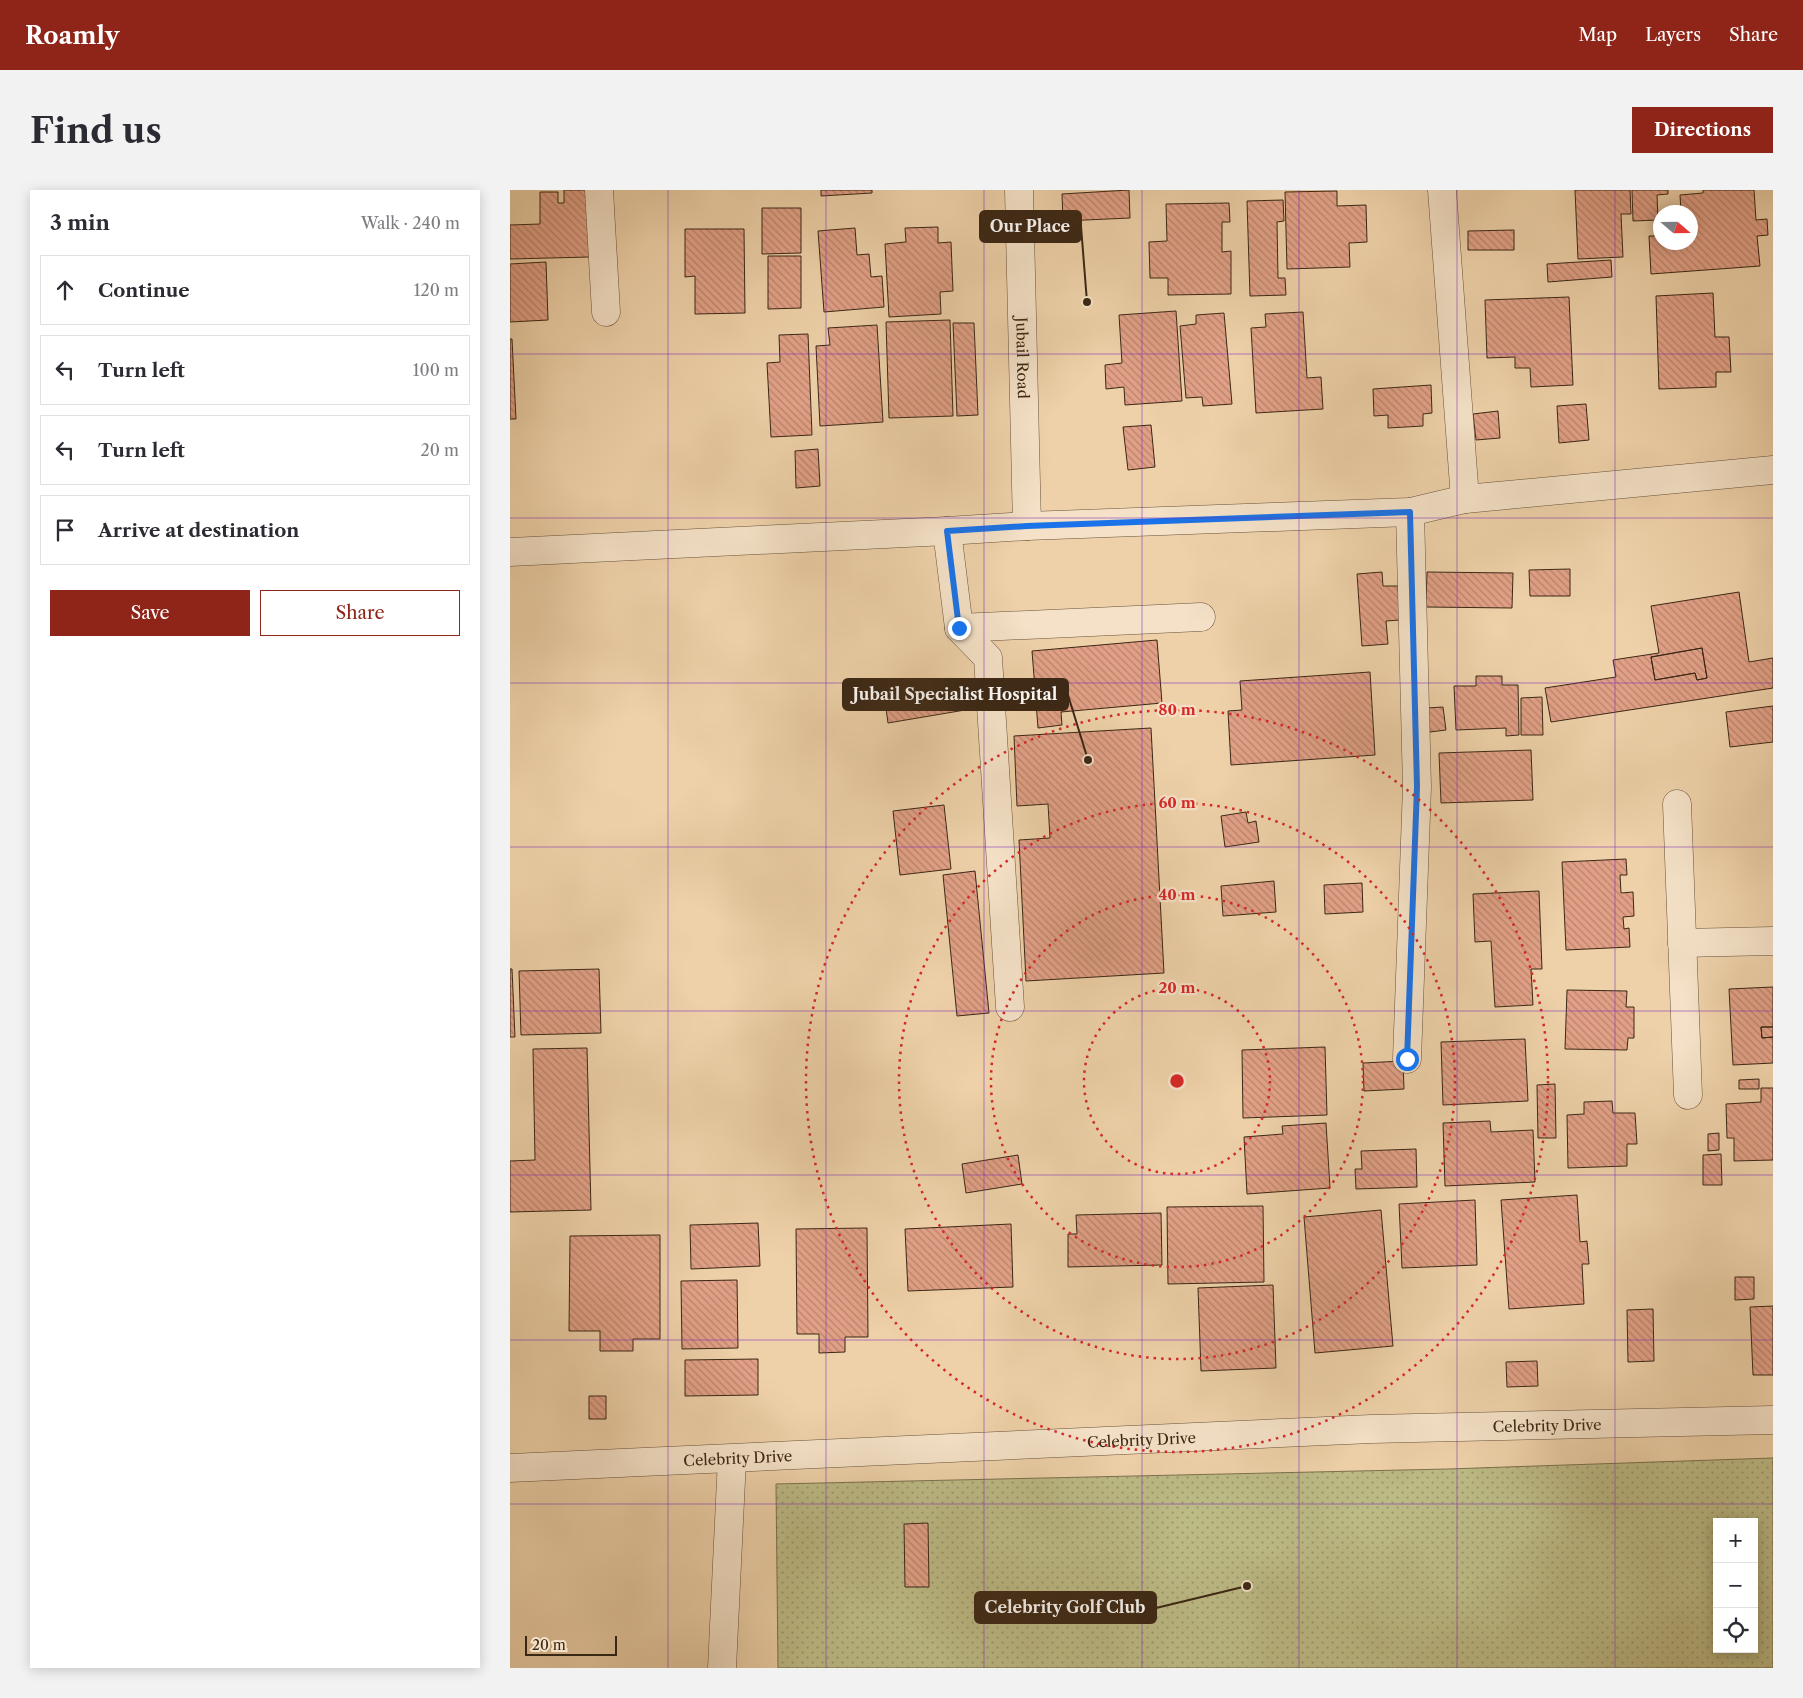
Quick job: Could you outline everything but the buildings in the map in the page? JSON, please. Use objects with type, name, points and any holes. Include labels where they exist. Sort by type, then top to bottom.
[{"type":"street","points":[[599,190],[606,312]]},
{"type":"street","name":"Jubail Road","points":[[1019,190],[1027,526]]},
{"type":"street","points":[[1442,190],[1465,499]]},
{"type":"street","points":[[510,552],[1027,526],[1410,512],[1465,499],[1773,470]]},
{"type":"street","points":[[1407,1059],[1417,787],[1410,512]]},
{"type":"street","points":[[947,531],[959,628],[988,658],[1010,1007]]},
{"type":"street","points":[[959,628],[1201,617]]},
{"type":"street","points":[[1677,804],[1688,1095]]},
{"type":"street","points":[[1682,943],[1773,941]]},
{"type":"street","name":"Celebrity Drive","points":[[510,1468],[1371,1429],[1773,1420]]},
{"type":"street","points":[[722,1668],[732,1459]]},
{"type":"shaded area","points":[[1773,1458],[1773,1668],[778,1668],[776,1484],[1448,1469]]},
{"type":"place","name":"Our Place","points":[[1087,302]]},
{"type":"place","name":"Jubail Specialist Hospital","points":[[1088,760]]},
{"type":"place","name":"Celebrity Golf Club","points":[[1247,1586]]},
{"type":"route","points":[[959,628],[947,531],[1027,526],[1410,512],[1417,787],[1407,1059]]}]
